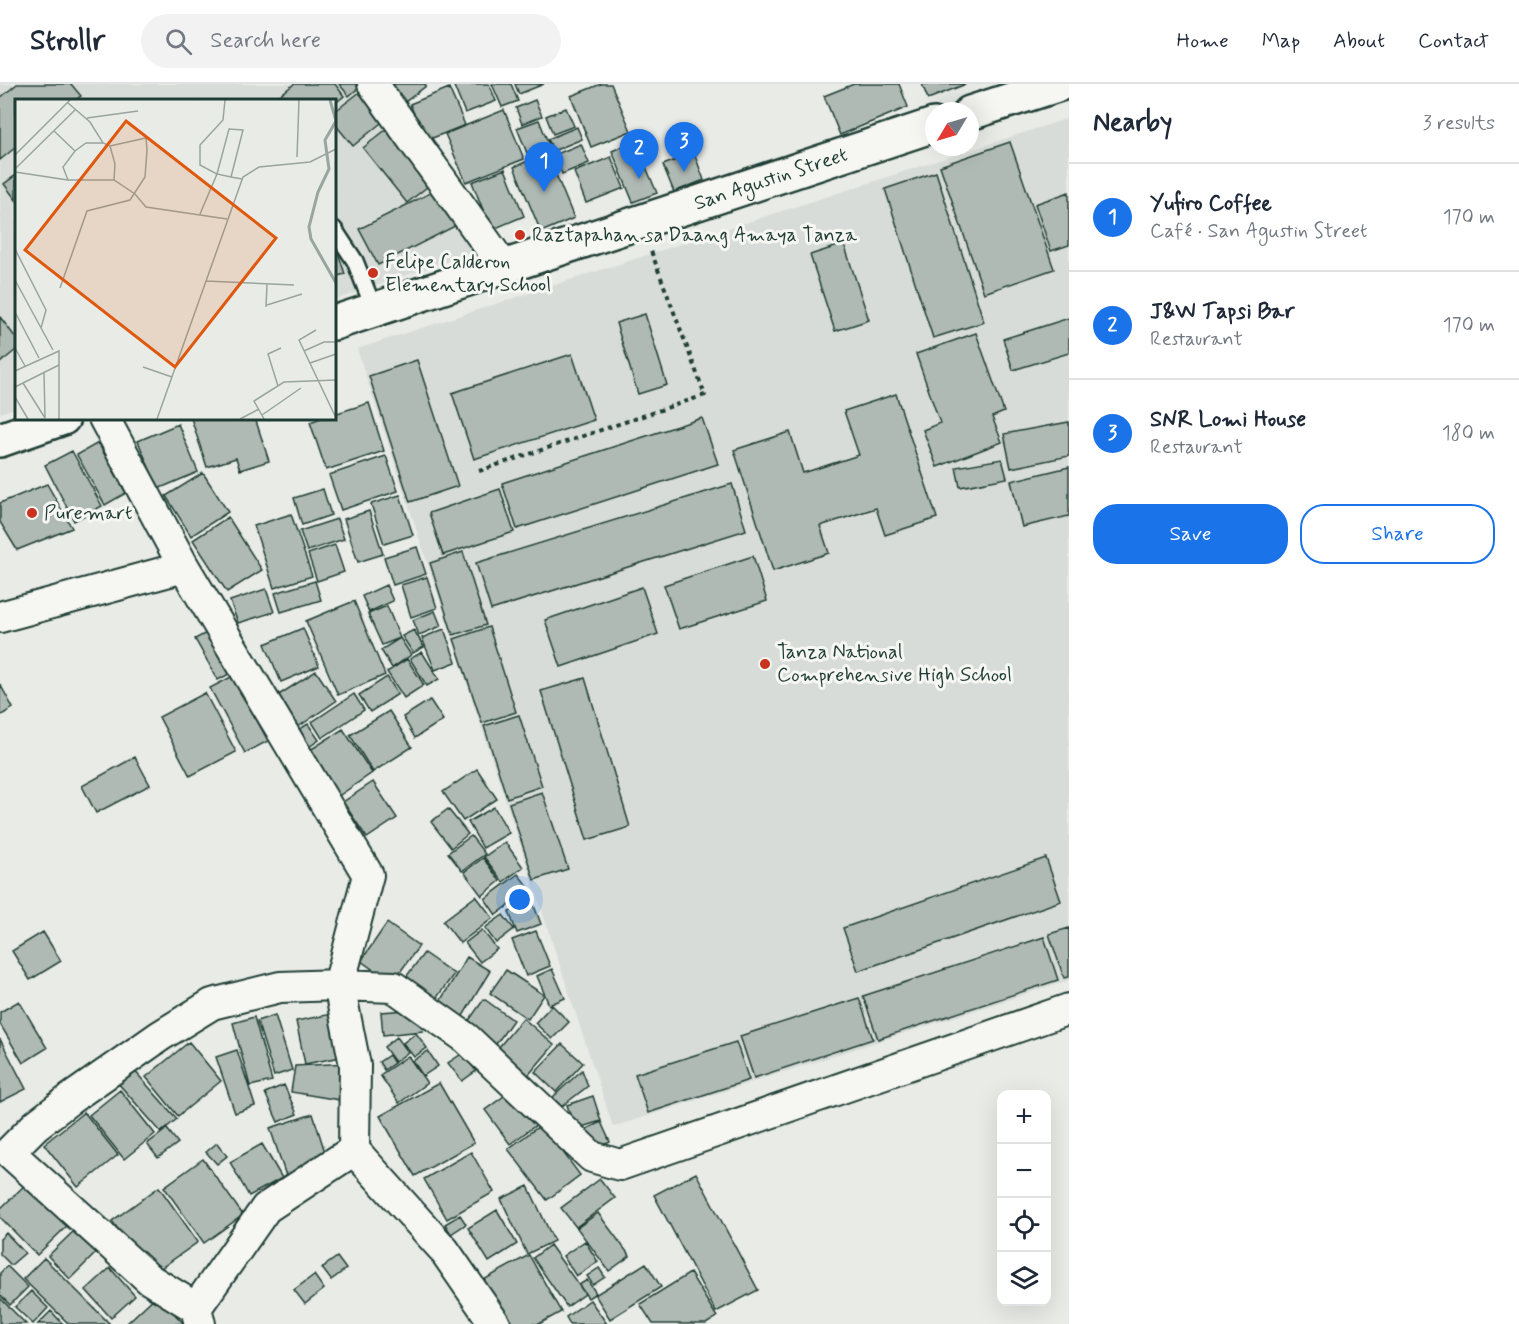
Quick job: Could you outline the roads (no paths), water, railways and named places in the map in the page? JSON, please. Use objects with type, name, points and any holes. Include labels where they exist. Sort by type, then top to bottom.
[{"type":"main road","points":[[979,110],[1060,84]]},
{"type":"main road","name":"San Agustin Street","points":[[336,322],[925,128]]},
{"type":"main road","points":[[0,440],[57,420]]},
{"type":"street","points":[[373,84],[504,267]]},
{"type":"street","points":[[105,420],[184,567],[368,875],[339,985],[355,1065],[354,1150],[444,1250],[495,1324]]},
{"type":"street","points":[[0,617],[184,567]]},
{"type":"street","points":[[354,1150],[266,1208],[198,1316],[149,1279],[9,1152],[36,1125],[70,1099],[160,1036],[212,1004],[280,987],[339,985],[394,987],[466,1038],[592,1157],[620,1165],[1069,1009]]},
{"type":"lane","points":[[336,232],[355,261],[374,309]]},
{"type":"place","name":"SNR Lomi House","points":[[684,172]]},
{"type":"place","name":"J&W Tapsi Bar","points":[[639,179]]},
{"type":"place","name":"Yufiro Coffee","points":[[544,192]]},
{"type":"place","name":"Raztapahan sa Daang Amaya Tanza","points":[[520,235]]},
{"type":"place","name":"Felipe Calderon Elementary School","points":[[373,273]]},
{"type":"place","name":"Puremart","points":[[32,513]]},
{"type":"place","name":"Tanza National Comprehensive High School","points":[[765,664]]}]
